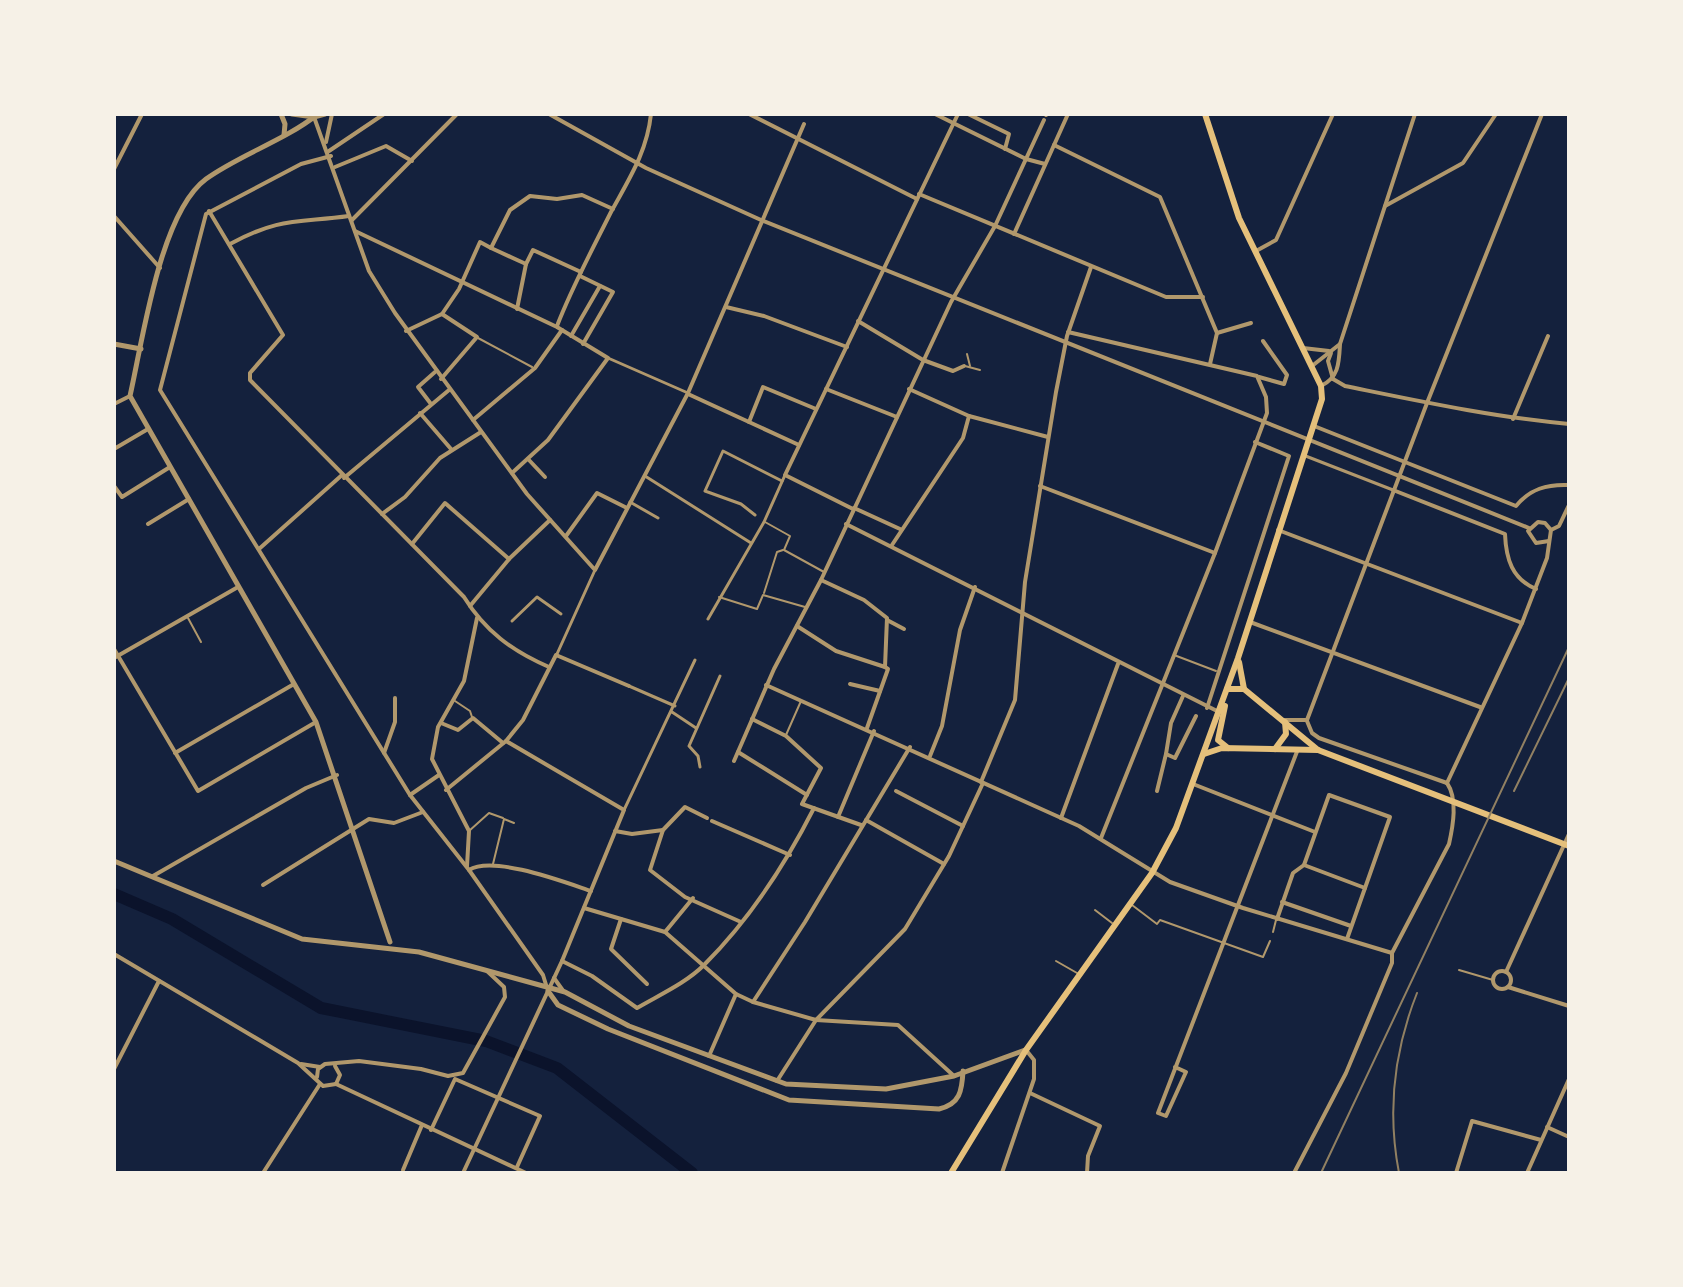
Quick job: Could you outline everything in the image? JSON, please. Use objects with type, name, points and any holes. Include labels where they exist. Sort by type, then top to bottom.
[{"type":"main road","points":[[951,1173],[1026,1050],[1152,873],[1193,784],[1219,713],[1322,399],[1321,386],[1312,366],[1239,218],[1205,114]]},
{"type":"main road","points":[[1238,658],[1244,689]]},
{"type":"main road","points":[[1227,689],[1244,689],[1318,750]]},
{"type":"main road","points":[[1224,698],[1225,716],[1218,740],[1229,749]]},
{"type":"main road","points":[[1275,749],[1286,734],[1284,721]]},
{"type":"main road","points":[[1204,754],[1229,749],[1318,750],[1569,846]]},
{"type":"street","points":[[114,169],[142,114]]},
{"type":"street","points":[[281,114],[285,124],[284,136]]},
{"type":"street","points":[[292,114],[325,114]]},
{"type":"street","points":[[325,145],[332,114]]},
{"type":"street","points":[[384,114],[330,154],[301,164],[209,211],[160,390],[410,795],[468,869],[543,975],[547,990],[558,1005],[682,1060],[789,1100],[939,1109],[952,1106],[959,1097],[963,1071]]},
{"type":"street","points":[[230,244],[258,229],[287,220],[350,218],[457,114]]},
{"type":"street","points":[[549,114],[667,178],[764,221],[1530,528],[1536,543],[1549,541]]},
{"type":"street","points":[[567,124],[569,114]]},
{"type":"street","points":[[473,420],[535,368],[559,328],[580,274],[639,164],[649,136],[651,114]]},
{"type":"street","points":[[749,114],[918,196],[1091,267],[1166,297],[1203,297]]},
{"type":"street","points":[[935,114],[1026,159],[1045,164]]},
{"type":"street","points":[[708,619],[785,475],[958,114]]},
{"type":"street","points":[[968,114],[1009,134],[1005,149]]},
{"type":"street","points":[[1014,234],[1068,114]]},
{"type":"street","points":[[1256,251],[1276,240],[1333,114]]},
{"type":"street","points":[[1321,386],[1333,379],[1340,344],[1415,114]]},
{"type":"street","points":[[1385,206],[1463,163],[1496,114]]},
{"type":"street","points":[[315,115],[284,136],[207,178],[185,198],[168,236],[130,396],[316,722],[337,775],[388,944]]},
{"type":"street","points":[[315,115],[369,271],[435,372],[512,473],[595,570]]},
{"type":"street","points":[[1294,1173],[1346,1073],[1392,963],[1392,953],[1449,844],[1454,824],[1452,790],[1447,783],[1319,738],[1312,733],[1307,720],[1404,461],[1540,115]]},
{"type":"street","points":[[734,761],[766,685],[821,580],[923,360],[953,298],[995,226],[1046,116]]},
{"type":"street","points":[[446,790],[504,742],[523,720],[595,570],[688,393],[804,124]]},
{"type":"street","points":[[1054,145],[1160,197],[1217,333],[1210,364]]},
{"type":"street","points":[[335,167],[386,146],[412,161]]},
{"type":"street","points":[[491,248],[510,210],[530,196],[557,199],[582,195],[613,209]]},
{"type":"street","points":[[209,211],[283,335],[250,373],[250,380],[412,544],[470,606],[477,618],[516,651],[549,667]]},
{"type":"street","points":[[114,216],[161,268]]},
{"type":"street","points":[[354,231],[559,328],[608,358],[799,445]]},
{"type":"street","points":[[406,331],[442,314],[462,282],[480,242],[526,264]]},
{"type":"street","points":[[517,309],[526,264],[533,250],[613,292],[583,344]]},
{"type":"street","points":[[777,1081],[816,1020],[905,929],[949,856],[1015,700],[1023,613],[1048,437],[1068,332],[1091,267]]},
{"type":"street","points":[[571,336],[597,285]]},
{"type":"street","points":[[726,307],[764,316],[847,347]]},
{"type":"street","points":[[441,379],[477,337],[442,314]]},
{"type":"street","points":[[858,321],[923,360],[953,371],[967,367]]},
{"type":"street","points":[[1217,333],[1251,323]]},
{"type":"street","points":[[1068,332],[1284,384],[1287,375],[1263,341]]},
{"type":"street","points":[[1513,419],[1548,336]]},
{"type":"street","points":[[114,344],[141,349]]},
{"type":"street","points":[[1312,366],[1340,344]]},
{"type":"street","points":[[1303,348],[1332,351]]},
{"type":"street","points":[[1332,351],[1328,361],[1333,379],[1345,386],[1513,419],[1569,424]]},
{"type":"street","points":[[512,473],[548,440],[608,358]]},
{"type":"street","points":[[431,404],[418,387],[435,372]]},
{"type":"street","points":[[1101,838],[1160,684],[1215,553],[1263,422],[1266,397],[1257,376]]},
{"type":"street","points":[[749,422],[763,387],[816,409]]},
{"type":"street","points":[[826,389],[897,417]]},
{"type":"street","points":[[909,389],[969,416],[1048,437]]},
{"type":"street","points":[[259,549],[449,390]]},
{"type":"street","points":[[114,404],[130,396]]},
{"type":"street","points":[[420,413],[451,449]]},
{"type":"street","points":[[892,545],[963,438],[969,416]]},
{"type":"street","points":[[1314,426],[1516,506],[1539,488],[1569,485]]},
{"type":"street","points":[[114,449],[148,429]]},
{"type":"street","points":[[382,514],[451,449],[482,432]]},
{"type":"street","points":[[1207,708],[1289,456],[1255,442]]},
{"type":"street","points":[[755,515],[741,504],[705,491],[723,451],[782,481]]},
{"type":"street","points":[[1303,455],[1505,534],[1508,559],[1515,575],[1536,589]]},
{"type":"street","points":[[528,459],[545,477]]},
{"type":"street","points":[[114,486],[122,497],[170,467]]},
{"type":"street","points":[[785,475],[900,529]]},
{"type":"street","points":[[645,476],[751,543]]},
{"type":"street","points":[[1040,486],[1215,553]]},
{"type":"street","points":[[566,536],[597,493],[627,508]]},
{"type":"street","points":[[148,524],[189,499]]},
{"type":"street","points":[[630,502],[658,518]]},
{"type":"street","points":[[412,544],[445,503],[509,559]]},
{"type":"street","points":[[1551,530],[1559,526],[1569,505]]},
{"type":"street","points":[[470,606],[509,559],[550,520]]},
{"type":"street","points":[[1530,528],[1542,522],[1551,530]]},
{"type":"street","points":[[846,524],[1219,713]]},
{"type":"street","points":[[1278,530],[1522,623]]},
{"type":"street","points":[[1447,783],[1536,589],[1547,558],[1551,530]]},
{"type":"street","points":[[1253,567],[1266,572]]},
{"type":"street","points":[[821,580],[864,600],[887,620],[904,629]]},
{"type":"street","points":[[116,657],[238,587]]},
{"type":"street","points":[[930,756],[942,726],[960,630],[975,587]]},
{"type":"street","points":[[512,621],[537,597],[561,614]]},
{"type":"street","points":[[468,869],[469,831],[432,759],[441,723],[464,681],[477,618]]},
{"type":"street","points":[[867,728],[888,669],[885,667],[887,620]]},
{"type":"street","points":[[1250,622],[1481,707]]},
{"type":"street","points":[[797,626],[836,651],[885,667]]},
{"type":"street","points":[[1230,640],[1242,644]]},
{"type":"street","points":[[114,649],[198,791],[316,722]]},
{"type":"street","points":[[556,655],[675,706]]},
{"type":"street","points":[[463,1173],[562,961],[624,810],[695,660]]},
{"type":"street","points":[[1061,818],[1118,664]]},
{"type":"street","points":[[700,767],[698,756],[689,746],[720,676]]},
{"type":"street","points":[[175,753],[294,684]]},
{"type":"street","points":[[850,684],[880,691]]},
{"type":"street","points":[[766,685],[930,756],[1061,818],[1101,838],[1152,873],[1237,907],[1392,953]]},
{"type":"street","points":[[1157,791],[1171,723],[1183,696]]},
{"type":"street","points":[[384,753],[395,722],[395,698]]},
{"type":"street","points":[[672,712],[696,729]]},
{"type":"street","points":[[1166,754],[1175,758],[1196,716]]},
{"type":"street","points":[[441,723],[458,730],[473,718],[504,742],[624,810]]},
{"type":"street","points":[[752,719],[786,736],[821,768],[802,804],[861,825]]},
{"type":"street","points":[[1284,721],[1307,720]]},
{"type":"street","points":[[838,817],[874,731]]},
{"type":"street","points":[[753,1002],[805,922],[861,825],[889,787],[910,747]]},
{"type":"street","points":[[1175,1067],[1186,1072],[1166,1116],[1158,1113],[1175,1067],[1223,940],[1298,749]]},
{"type":"street","points":[[738,752],[807,795]]},
{"type":"street","points":[[152,877],[306,788],[337,775]]},
{"type":"street","points":[[410,795],[439,775]]},
{"type":"street","points":[[1193,784],[1315,832]]},
{"type":"street","points":[[896,791],[963,826]]},
{"type":"street","points":[[1277,919],[1293,873],[1304,865],[1329,795],[1390,817],[1346,939]]},
{"type":"street","points":[[741,922],[685,897],[650,870],[663,830],[685,807],[790,855]]},
{"type":"street","points":[[562,961],[592,976],[637,1008],[704,966],[790,855],[814,808]]},
{"type":"street","points":[[263,885],[369,819],[394,823],[423,812]]},
{"type":"street","points":[[866,820],[944,864]]},
{"type":"street","points":[[615,831],[632,834],[663,830]]},
{"type":"street","points":[[1506,972],[1569,834]]},
{"type":"street","points":[[114,861],[302,939],[395,942],[397,948],[547,990],[565,992],[629,1026],[777,1081],[886,1089],[954,1076],[1026,1050],[1035,1064],[1030,1093],[1002,1173]]},
{"type":"street","points":[[468,869],[478,864],[492,865],[591,891]]},
{"type":"street","points":[[1304,865],[1365,888]]},
{"type":"street","points":[[665,932],[693,898]]},
{"type":"street","points":[[1282,902],[1351,926]]},
{"type":"street","points":[[584,908],[665,932],[736,994],[753,1002],[816,1020],[898,1025],[954,1076]]},
{"type":"street","points":[[621,919],[611,949],[647,984]]},
{"type":"street","points":[[115,956],[298,1063],[326,1087]]},
{"type":"street","points":[[298,1063],[320,1067],[359,1061],[421,1069],[448,1076],[459,1075],[465,1071],[505,997],[504,987],[487,971]]},
{"type":"street","points":[[1506,972],[1497,972],[1493,980],[1497,988],[1508,987],[1569,1006]]},
{"type":"street","points":[[1506,972],[1511,979],[1508,987]]},
{"type":"street","points":[[554,978],[565,992]]},
{"type":"street","points":[[114,1069],[159,981]]},
{"type":"street","points":[[558,1005],[565,992]]},
{"type":"street","points":[[709,1056],[736,994]]},
{"type":"street","points":[[335,1066],[340,1075],[336,1084]]},
{"type":"street","points":[[317,1077],[320,1067]]},
{"type":"street","points":[[431,1130],[455,1079],[540,1116],[517,1167]]},
{"type":"street","points":[[1527,1173],[1569,1079]]},
{"type":"street","points":[[311,1103],[320,1084]]},
{"type":"street","points":[[263,1173],[311,1103],[326,1087],[336,1084],[526,1173]]},
{"type":"street","points":[[1030,1093],[1100,1126],[1088,1156],[1087,1173]]},
{"type":"street","points":[[1456,1173],[1472,1121],[1541,1140]]},
{"type":"street","points":[[403,1172],[422,1125]]},
{"type":"street","points":[[1547,1127],[1569,1137]]},
{"type":"lane","points":[[477,337],[535,368]]},
{"type":"lane","points":[[967,354],[967,367],[980,370]]},
{"type":"lane","points":[[762,520],[790,536],[784,550]]},
{"type":"lane","points":[[719,597],[757,609],[773,560],[777,552],[784,550],[824,572]]},
{"type":"lane","points":[[763,595],[806,607]]},
{"type":"lane","points":[[187,617],[201,642]]},
{"type":"lane","points":[[1173,655],[1220,672]]},
{"type":"lane","points":[[786,736],[802,700]]},
{"type":"lane","points":[[455,701],[470,711],[473,718]]},
{"type":"lane","points":[[469,831],[489,813],[514,823]]},
{"type":"lane","points":[[492,865],[504,819]]},
{"type":"lane","points":[[1131,904],[1157,924],[1160,920],[1223,940],[1263,957],[1270,941]]},
{"type":"lane","points":[[1095,910],[1117,926]]},
{"type":"lane","points":[[1273,932],[1277,919]]},
{"type":"lane","points":[[1056,961],[1078,973]]},
{"type":"lane","points":[[1459,970],[1493,980]]},
{"type":"waterway","points":[[114,894],[172,919],[321,1008],[486,1041],[557,1068],[692,1173]]},
{"type":"railway","points":[[1321,1173],[1569,647]]},
{"type":"railway","points":[[1514,791],[1569,678]]},
{"type":"railway","points":[[1399,1173],[1395,1150],[1395,1082],[1403,1037],[1417,993]]}]
